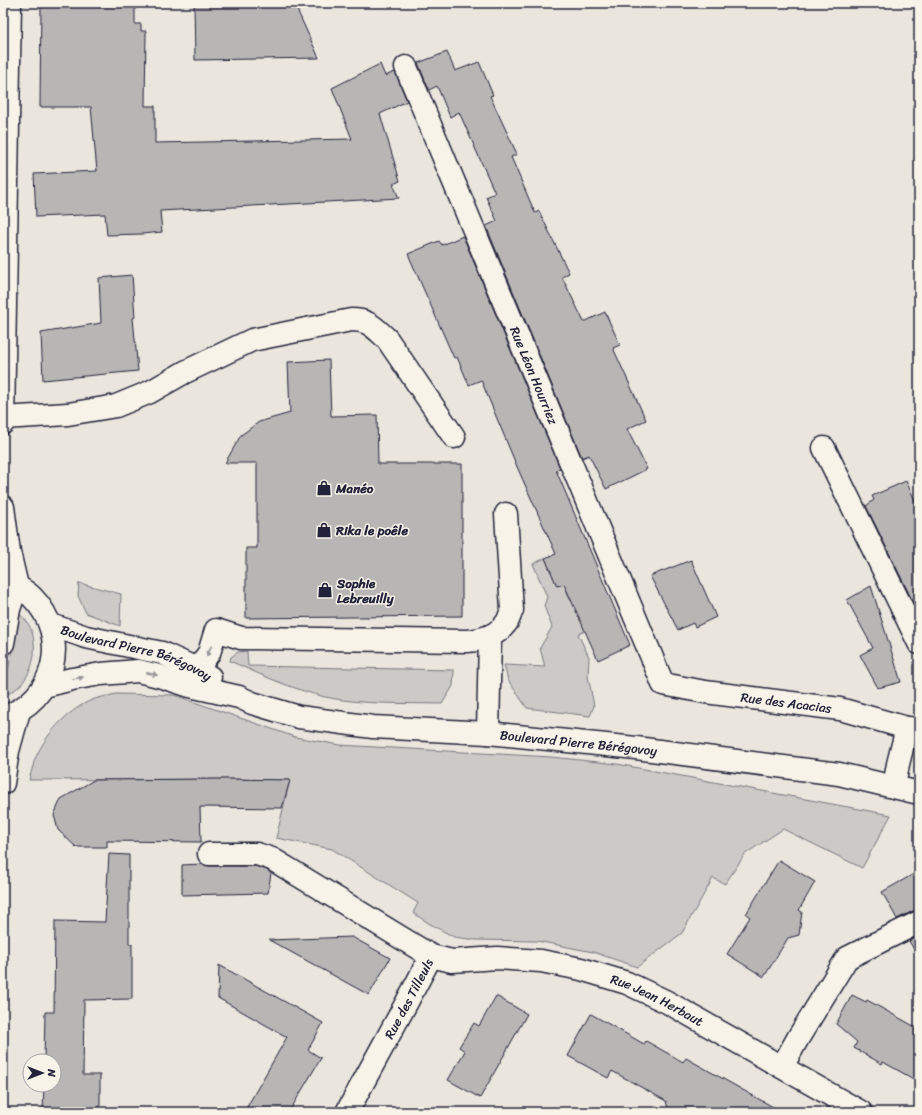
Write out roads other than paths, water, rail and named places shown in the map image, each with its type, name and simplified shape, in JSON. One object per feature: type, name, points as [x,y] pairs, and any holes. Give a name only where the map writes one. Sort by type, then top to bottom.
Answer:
[{"type":"street","points":[[3,423],[10,3]]},
{"type":"street","name":"Rue Léon Hourriez","points":[[406,67],[662,684]]},
{"type":"street","points":[[3,418],[68,414],[116,406],[150,392],[185,372],[252,340],[351,320],[361,320],[373,326],[387,339],[454,437]]},
{"type":"street","points":[[824,448],[919,643]]},
{"type":"street","points":[[3,507],[9,552],[10,584],[9,609],[3,643]]},
{"type":"street","points":[[197,669],[209,653],[216,630],[241,638],[467,641],[479,640],[490,636],[508,622],[512,610],[506,514]]},
{"type":"street","points":[[3,783],[8,751],[11,714],[33,700],[44,686],[51,672],[54,656],[54,640],[51,625],[43,610],[31,596],[10,584]]},
{"type":"street","name":"Boulevard Pierre Bérégovoy","points":[[51,625],[86,637],[162,653],[197,669],[239,698]]},
{"type":"street","points":[[488,733],[490,636]]},
{"type":"street","name":"Boulevard Pierre Bérégovoy","points":[[44,686],[102,674],[138,671],[299,716],[373,727],[488,733],[636,748],[839,774],[919,793]]},
{"type":"street","name":"Rue des Acacias","points":[[662,684],[705,692],[840,709],[913,728],[898,764],[894,787]]},
{"type":"street","name":"Rue des Tilleuls","points":[[209,854],[257,854],[272,859],[431,956],[347,1112]]},
{"type":"street","points":[[782,1067],[847,958],[919,922]]},
{"type":"street","name":"Rue Jean Herbaut","points":[[431,956],[452,961],[497,958],[541,961],[581,969],[621,981],[667,1002],[861,1112]]},
{"type":"place","name":"Manéo","points":[[324,488]]},
{"type":"place","name":"Rika le poêle","points":[[324,530]]},
{"type":"place","name":"Sophie Lebreuilly","points":[[325,590]]}]
